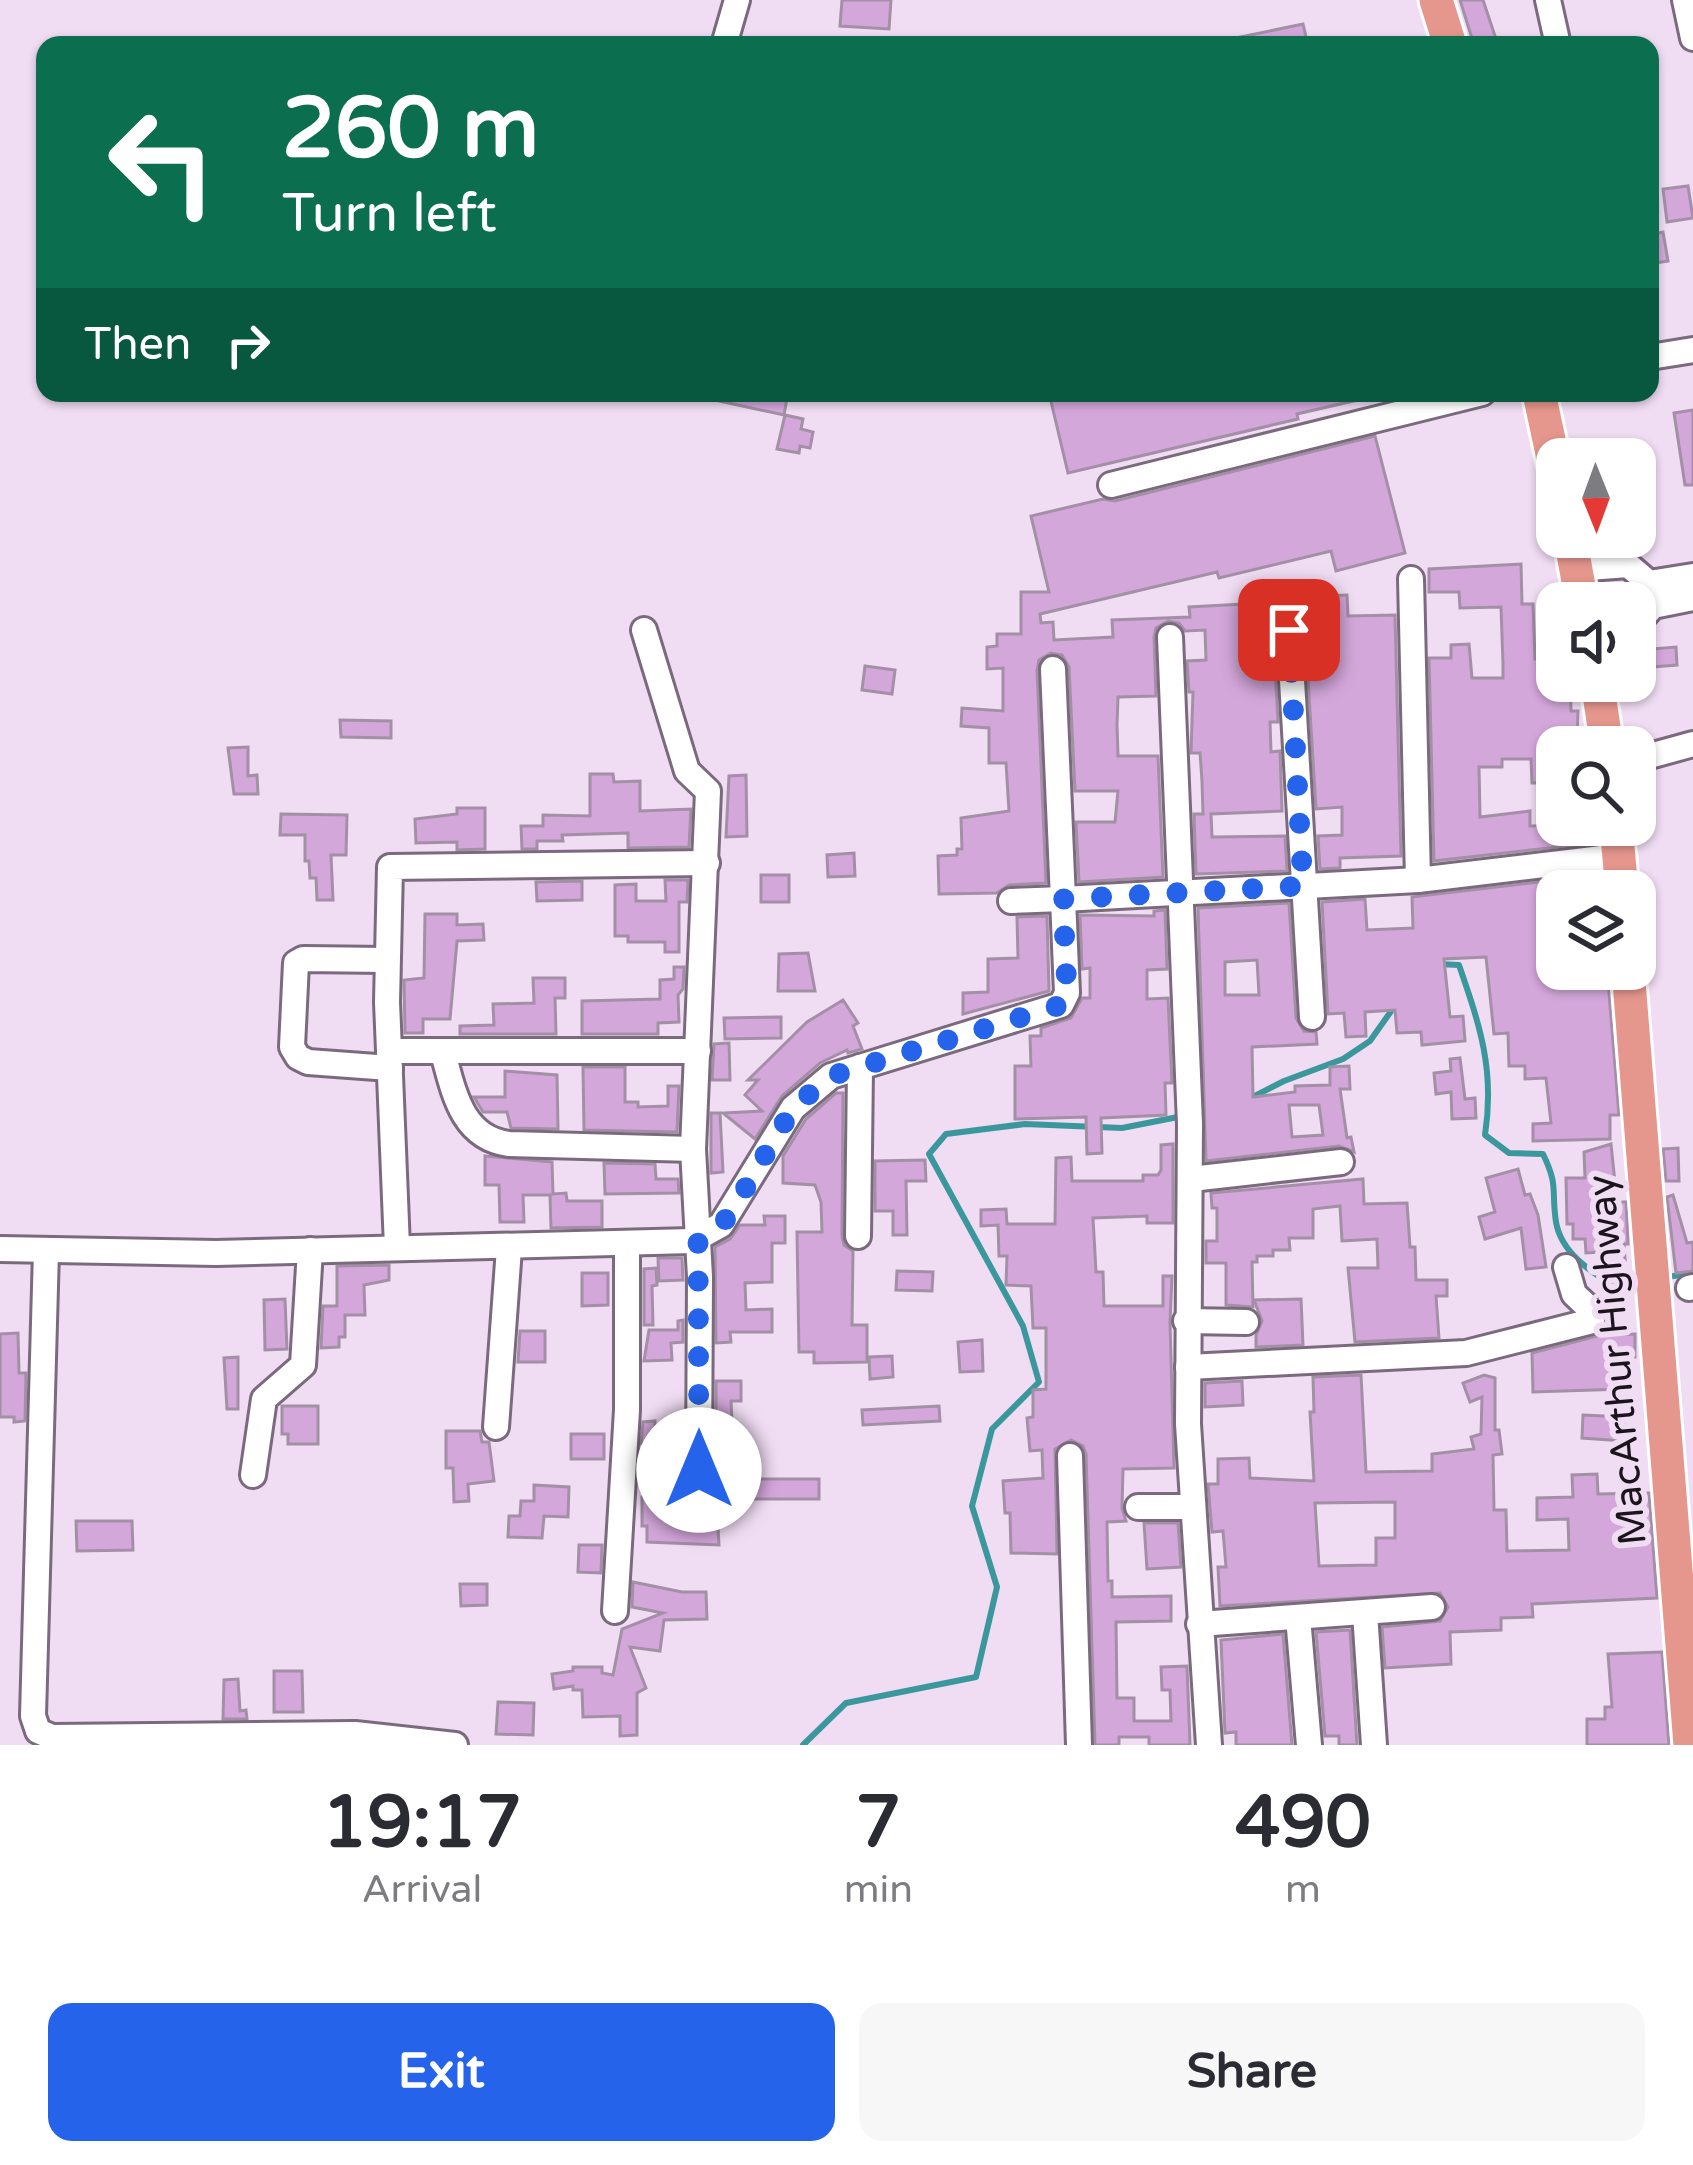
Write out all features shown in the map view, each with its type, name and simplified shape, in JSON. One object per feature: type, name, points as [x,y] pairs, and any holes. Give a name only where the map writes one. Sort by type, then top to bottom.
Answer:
[{"type":"highway","points":[[1436,0],[1447,36]]},
{"type":"highway","points":[[1541,402],[1549,438]]},
{"type":"highway","name":"MacArthur Highway","points":[[1630,990],[1688,1653],[1690,1745]]},
{"type":"street","points":[[727,36],[737,0]]},
{"type":"street","points":[[1548,0],[1556,36]]},
{"type":"street","points":[[1684,0],[1693,38]]},
{"type":"street","points":[[1659,356],[1693,350]]},
{"type":"street","points":[[1111,485],[1447,402]]},
{"type":"street","points":[[1595,558],[1628,565],[1641,582]]},
{"type":"street","points":[[1656,593],[1693,576]]},
{"type":"street","points":[[1411,579],[1418,880]]},
{"type":"street","points":[[1656,595],[1693,598]]},
{"type":"street","points":[[644,630],[687,771],[708,791],[693,1149],[699,1470]]},
{"type":"street","points":[[1289,630],[1312,1017]]},
{"type":"street","points":[[1170,637],[1191,1179],[1186,1321],[1209,1745]]},
{"type":"street","points":[[0,1249],[509,1248],[698,1240],[729,1216],[793,1108],[831,1076],[1037,1023],[1067,998],[1053,669]]},
{"type":"street","points":[[1656,754],[1693,744]]},
{"type":"street","points":[[1011,901],[1418,880],[1588,846]]},
{"type":"street","points":[[397,1247],[386,960],[387,880],[394,864],[707,863]]},
{"type":"street","points":[[386,960],[303,959],[296,963],[292,1047],[298,1058],[308,1062],[443,1053],[698,1051]]},
{"type":"street","points":[[443,1053],[465,1118],[487,1140],[693,1149]]},
{"type":"street","points":[[859,1236],[860,1067]]},
{"type":"street","points":[[1191,1179],[1340,1162]]},
{"type":"street","points":[[615,1611],[627,1410],[627,1245]]},
{"type":"street","points":[[496,1427],[509,1248]]},
{"type":"street","points":[[254,1475],[264,1399],[303,1365],[310,1250]]},
{"type":"street","points":[[46,1251],[34,1724],[43,1735],[262,1740],[394,1736],[455,1745]]},
{"type":"street","points":[[1188,1367],[1466,1353],[1592,1321],[1592,1310],[1574,1294],[1566,1267]]},
{"type":"street","points":[[1186,1321],[1246,1322]]},
{"type":"street","points":[[1070,1456],[1079,1745]]},
{"type":"street","points":[[1138,1507],[1193,1507]]},
{"type":"street","points":[[1199,1624],[1432,1607]]},
{"type":"street","points":[[1364,1612],[1374,1745]]},
{"type":"street","points":[[1298,1617],[1310,1745]]},
{"type":"building","points":[[842,0],[891,0],[889,29],[840,26]]},
{"type":"building","points":[[1460,0],[1483,0],[1495,36],[1471,36]]},
{"type":"building","points":[[1303,24],[1306,36],[1245,36]]},
{"type":"building","points":[[1688,186],[1693,218],[1667,222],[1663,189]]},
{"type":"building","points":[[1663,232],[1668,261],[1659,262],[1659,233]]},
{"type":"building","points":[[724,402],[786,402],[784,415]]},
{"type":"building","points":[[1051,402],[1349,402],[1297,414],[1298,419],[1068,473]]},
{"type":"building","points":[[1693,410],[1693,485],[1685,485],[1674,413]]},
{"type":"building","points":[[785,415],[803,419],[801,429],[813,432],[810,448],[800,446],[799,453],[777,449]]},
{"type":"building","points":[[1375,436],[1405,553],[1336,571],[1331,551],[1040,614],[1041,623],[1053,622],[1054,640],[1113,637],[1112,620],[1190,617],[1189,607],[1300,601],[1300,597],[1347,595],[1348,616],[1395,615],[1401,856],[1340,858],[1340,868],[1320,869],[1318,836],[1342,835],[1342,807],[1316,809],[1305,629],[1297,616],[1287,614],[1279,617],[1273,630],[1278,722],[1270,722],[1271,752],[1280,751],[1282,811],[1211,814],[1212,837],[1285,836],[1287,871],[1196,874],[1194,814],[1203,814],[1202,781],[1200,753],[1191,753],[1193,692],[1189,692],[1187,661],[1206,660],[1205,630],[1185,631],[1179,623],[1168,621],[1156,628],[1154,637],[1156,696],[1118,697],[1117,725],[1118,756],[1158,756],[1163,877],[1079,882],[1076,822],[1115,822],[1118,791],[1075,791],[1069,667],[1062,655],[1051,653],[1039,660],[1037,670],[1046,883],[1009,885],[997,893],[939,894],[938,856],[957,855],[957,849],[962,849],[961,818],[1009,811],[1006,763],[989,763],[989,728],[961,726],[962,708],[1003,711],[1003,668],[987,669],[987,647],[997,646],[997,634],[1021,634],[1021,592],[1049,592],[1031,516],[1103,499],[1115,501]]},
{"type":"building","points":[[1521,564],[1522,604],[1533,604],[1536,702],[1571,702],[1571,711],[1578,711],[1577,726],[1536,726],[1536,783],[1532,783],[1531,759],[1502,759],[1502,767],[1479,767],[1480,817],[1530,811],[1536,846],[1566,846],[1434,861],[1429,658],[1451,658],[1451,645],[1469,644],[1472,678],[1503,678],[1503,664],[1501,607],[1460,608],[1459,592],[1429,592],[1429,569]]},
{"type":"building","points":[[1676,647],[1677,665],[1656,667],[1656,649]]},
{"type":"building","points":[[865,666],[895,670],[892,694],[862,690]]},
{"type":"building","points":[[340,720],[391,721],[391,738],[341,737]]},
{"type":"building","points":[[248,747],[248,776],[257,775],[258,794],[234,794],[228,748]]},
{"type":"building","points":[[590,774],[613,774],[614,782],[640,781],[640,811],[691,809],[689,847],[628,848],[628,833],[562,835],[563,841],[537,841],[537,849],[522,849],[521,826],[543,826],[543,815],[590,816]]},
{"type":"building","points":[[746,775],[747,836],[726,837],[729,776]]},
{"type":"building","points":[[457,808],[485,808],[485,849],[457,850],[457,842],[416,843],[415,819],[457,814]]},
{"type":"building","points":[[281,814],[347,815],[346,855],[331,855],[333,900],[317,900],[316,878],[310,878],[309,861],[305,861],[305,835],[280,835]]},
{"type":"building","points":[[854,853],[855,876],[828,877],[827,855]]},
{"type":"building","points":[[761,875],[789,875],[789,902],[761,902]]},
{"type":"building","points":[[665,880],[688,880],[687,902],[679,902],[679,952],[665,952],[665,942],[628,942],[628,936],[615,936],[615,885],[636,884],[636,901],[666,901]]},
{"type":"building","points":[[582,881],[582,900],[537,901],[536,882]]},
{"type":"building","points":[[1536,882],[1536,990],[1609,990],[1619,1115],[1610,1115],[1610,1139],[1533,1141],[1533,1124],[1551,1123],[1546,1078],[1525,1079],[1525,1066],[1509,1066],[1508,1033],[1494,1034],[1486,957],[1444,959],[1450,1017],[1463,1016],[1465,1041],[1422,1045],[1421,1032],[1397,1033],[1395,1010],[1365,1012],[1366,1036],[1346,1037],[1344,1013],[1328,1014],[1322,902],[1365,899],[1367,930],[1413,928],[1412,897]]},
{"type":"building","points":[[1289,903],[1296,1018],[1304,1031],[1316,1032],[1317,1044],[1252,1047],[1253,1097],[1295,1092],[1295,1086],[1330,1085],[1330,1067],[1349,1066],[1350,1089],[1340,1089],[1347,1138],[1351,1137],[1354,1152],[1339,1146],[1206,1161],[1198,908]],"holes":[[[1257,960],[1259,995],[1225,995],[1225,962]],[[1289,1105],[1319,1105],[1323,1135],[1292,1137]]]},
{"type":"building","points":[[1165,910],[1167,969],[1147,970],[1147,999],[1168,998],[1172,1083],[1165,1083],[1166,1115],[1101,1118],[1102,1153],[1087,1154],[1086,1117],[1015,1119],[1015,1066],[1031,1066],[1030,1036],[1041,1036],[1041,1028],[1071,1018],[1082,998],[1090,998],[1090,968],[1082,969],[1080,915],[1154,916],[1154,911]]},
{"type":"building","points":[[425,914],[457,914],[457,925],[483,924],[484,940],[457,941],[450,1019],[423,1019],[423,1033],[405,1033],[404,980],[424,978]]},
{"type":"building","points":[[1047,916],[1049,991],[963,1014],[963,993],[988,992],[988,959],[1018,958],[1017,917]]},
{"type":"building","points":[[808,953],[815,991],[778,991],[779,954]]},
{"type":"building","points":[[674,967],[684,967],[679,1022],[658,1023],[658,1034],[582,1034],[582,1001],[660,999],[660,980],[674,979]]},
{"type":"building","points":[[533,978],[565,978],[565,998],[555,998],[556,1034],[460,1034],[460,1026],[494,1025],[493,1004],[534,1003]]},
{"type":"building","points":[[843,1000],[858,1023],[853,1026],[862,1049],[847,1050],[820,1063],[782,1096],[755,1139],[723,1113],[762,1111],[745,1095],[758,1080],[748,1080],[807,1022]]},
{"type":"building","points":[[781,1017],[781,1038],[725,1039],[724,1018]]},
{"type":"building","points":[[729,1043],[730,1080],[712,1080],[714,1044]]},
{"type":"building","points":[[1460,1058],[1465,1099],[1475,1098],[1476,1118],[1452,1119],[1451,1092],[1436,1094],[1434,1073],[1451,1071],[1450,1059]]},
{"type":"building","points":[[583,1067],[625,1067],[625,1102],[638,1102],[638,1107],[668,1106],[668,1086],[679,1086],[677,1132],[584,1130]]},
{"type":"building","points":[[505,1071],[557,1075],[558,1129],[511,1128],[507,1112],[483,1112],[474,1097],[505,1097]]},
{"type":"building","points":[[836,1093],[843,1093],[842,1236],[844,1245],[853,1251],[852,1325],[867,1325],[867,1362],[814,1363],[814,1352],[799,1352],[797,1232],[822,1232],[821,1202],[815,1185],[783,1183],[783,1156],[806,1119]]},
{"type":"building","points":[[711,1113],[720,1113],[723,1172],[711,1173]]},
{"type":"building","points":[[1173,1144],[1173,1223],[1147,1223],[1147,1216],[1093,1218],[1096,1272],[1103,1272],[1104,1306],[1163,1306],[1163,1276],[1172,1276],[1174,1468],[1123,1469],[1126,1521],[1107,1522],[1108,1581],[1112,1581],[1112,1597],[1171,1596],[1171,1621],[1116,1622],[1117,1698],[1134,1698],[1134,1721],[1171,1721],[1170,1690],[1162,1690],[1161,1667],[1187,1666],[1190,1745],[1149,1745],[1149,1737],[1119,1737],[1119,1745],[1095,1745],[1086,1454],[1083,1446],[1071,1440],[1055,1449],[1057,1554],[1011,1553],[1003,1481],[1043,1478],[1042,1450],[1030,1451],[1027,1418],[1033,1417],[1033,1390],[1046,1389],[1046,1328],[1033,1328],[1031,1286],[1006,1285],[1007,1256],[999,1256],[998,1225],[981,1226],[981,1210],[1006,1209],[1007,1224],[1055,1224],[1056,1158],[1071,1157],[1072,1181],[1143,1181],[1143,1175],[1158,1175],[1161,1170],[1161,1145]]},
{"type":"building","points":[[1611,1144],[1617,1202],[1626,1202],[1628,1244],[1624,1244],[1626,1272],[1604,1273],[1602,1252],[1586,1253],[1585,1239],[1573,1239],[1573,1224],[1567,1224],[1566,1178],[1585,1178],[1584,1152]]},
{"type":"building","points":[[1678,1148],[1679,1181],[1666,1181],[1663,1149]]},
{"type":"building","points":[[485,1156],[552,1162],[553,1194],[566,1193],[567,1201],[602,1201],[602,1227],[551,1228],[550,1195],[523,1195],[524,1222],[500,1222],[499,1185],[485,1185]]},
{"type":"building","points":[[925,1160],[926,1181],[906,1181],[907,1235],[893,1235],[893,1211],[875,1211],[875,1161]]},
{"type":"building","points":[[604,1163],[655,1164],[656,1179],[678,1179],[679,1193],[605,1194]]},
{"type":"building","points":[[1518,1169],[1525,1195],[1530,1194],[1538,1215],[1546,1267],[1526,1269],[1521,1228],[1485,1239],[1479,1217],[1495,1212],[1486,1178]]},
{"type":"building","points":[[1363,1179],[1364,1204],[1407,1203],[1416,1280],[1447,1280],[1447,1296],[1436,1296],[1439,1338],[1355,1342],[1348,1268],[1378,1268],[1377,1239],[1342,1241],[1340,1206],[1313,1209],[1313,1238],[1289,1238],[1290,1250],[1257,1256],[1257,1262],[1252,1262],[1253,1307],[1226,1305],[1226,1263],[1206,1263],[1206,1241],[1217,1241],[1217,1208],[1212,1208],[1211,1193]]},
{"type":"building","points":[[1673,1195],[1687,1243],[1693,1242],[1693,1271],[1676,1273],[1667,1197]]},
{"type":"building","points":[[764,1216],[785,1216],[785,1243],[772,1243],[772,1282],[745,1283],[746,1310],[772,1309],[772,1332],[730,1332],[731,1342],[716,1343],[715,1247],[730,1239],[740,1225],[765,1225]]},
{"type":"building","points":[[658,1258],[682,1258],[683,1280],[659,1281]]},
{"type":"building","points":[[389,1265],[389,1280],[364,1285],[365,1315],[345,1315],[345,1337],[339,1337],[339,1347],[321,1348],[323,1306],[337,1306],[337,1266]]},
{"type":"building","points":[[656,1268],[653,1325],[644,1325],[644,1269]]},
{"type":"building","points":[[897,1271],[933,1272],[932,1291],[896,1290]]},
{"type":"building","points":[[582,1273],[608,1273],[608,1305],[582,1306]]},
{"type":"building","points":[[285,1299],[287,1349],[265,1350],[264,1300]]},
{"type":"building","points":[[1301,1299],[1303,1345],[1256,1347],[1262,1321],[1254,1300]]},
{"type":"building","points":[[683,1320],[683,1342],[671,1343],[672,1360],[644,1361],[649,1330],[678,1330],[678,1321]]},
{"type":"building","points":[[520,1331],[545,1331],[545,1362],[518,1362]]},
{"type":"building","points":[[18,1333],[19,1373],[26,1373],[25,1421],[14,1422],[14,1417],[0,1417],[0,1334]]},
{"type":"building","points":[[1635,1334],[1635,1357],[1623,1357],[1624,1389],[1533,1392],[1532,1353],[1601,1335]]},
{"type":"building","points":[[982,1340],[983,1371],[960,1372],[958,1342]]},
{"type":"building","points":[[892,1356],[893,1377],[870,1379],[869,1357]]},
{"type":"building","points":[[238,1357],[238,1409],[227,1409],[224,1358]]},
{"type":"building","points":[[1361,1375],[1366,1472],[1432,1471],[1432,1454],[1474,1449],[1471,1437],[1481,1434],[1482,1397],[1470,1402],[1463,1383],[1484,1375],[1495,1378],[1495,1430],[1499,1430],[1502,1454],[1493,1455],[1494,1510],[1506,1510],[1507,1551],[1569,1550],[1568,1519],[1537,1520],[1537,1498],[1573,1497],[1572,1475],[1597,1474],[1598,1494],[1649,1493],[1657,1598],[1532,1604],[1533,1617],[1501,1618],[1501,1630],[1450,1632],[1451,1664],[1385,1668],[1382,1627],[1440,1621],[1448,1607],[1440,1593],[1220,1606],[1218,1567],[1226,1567],[1223,1531],[1212,1532],[1208,1484],[1218,1484],[1218,1459],[1249,1458],[1250,1478],[1314,1481],[1313,1377]],"holes":[[[1395,1502],[1395,1538],[1376,1538],[1376,1565],[1319,1566],[1315,1503]]]},
{"type":"building","points":[[716,1381],[741,1381],[741,1401],[731,1401],[732,1422],[716,1422]]},
{"type":"building","points":[[1242,1381],[1243,1405],[1205,1407],[1205,1383]]},
{"type":"building","points":[[282,1406],[318,1406],[318,1444],[288,1444],[288,1434],[282,1434]]},
{"type":"building","points":[[939,1406],[940,1421],[863,1425],[862,1410]]},
{"type":"building","points":[[1583,1415],[1625,1417],[1623,1441],[1582,1438]]},
{"type":"building","points":[[655,1421],[655,1426],[667,1426],[667,1441],[641,1444],[643,1422]]},
{"type":"building","points":[[446,1431],[480,1431],[482,1442],[489,1442],[494,1481],[468,1484],[469,1501],[454,1502],[453,1468],[446,1468]]},
{"type":"building","points":[[571,1434],[604,1434],[604,1459],[571,1459]]},
{"type":"building","points":[[735,1475],[735,1479],[819,1479],[819,1499],[708,1496],[714,1476]]},
{"type":"building","points":[[534,1485],[569,1487],[568,1517],[544,1516],[542,1538],[508,1537],[509,1516],[520,1516],[521,1501],[534,1501]]},
{"type":"building","points":[[642,1497],[685,1498],[685,1529],[718,1528],[719,1545],[647,1542]]},
{"type":"building","points":[[76,1521],[132,1521],[133,1550],[77,1551]]},
{"type":"building","points":[[1144,1523],[1178,1523],[1181,1567],[1147,1569]]},
{"type":"building","points":[[579,1545],[602,1545],[601,1573],[578,1572]]},
{"type":"building","points":[[633,1582],[706,1592],[707,1619],[664,1620],[660,1651],[630,1647],[646,1688],[637,1693],[637,1735],[620,1736],[620,1716],[583,1717],[582,1690],[573,1690],[573,1686],[554,1689],[552,1674],[573,1671],[573,1667],[602,1667],[602,1673],[613,1675],[622,1629],[663,1613],[632,1607]]},
{"type":"building","points":[[460,1584],[487,1584],[487,1605],[461,1606]]},
{"type":"building","points":[[1350,1630],[1357,1745],[1339,1745],[1339,1736],[1325,1736],[1316,1632]]},
{"type":"building","points":[[1283,1634],[1292,1745],[1236,1745],[1236,1732],[1225,1733],[1221,1640]]},
{"type":"building","points":[[1662,1652],[1669,1745],[1587,1745],[1587,1719],[1605,1719],[1605,1707],[1612,1707],[1608,1654]]},
{"type":"building","points":[[274,1671],[302,1671],[303,1712],[274,1712]]},
{"type":"building","points":[[238,1679],[240,1711],[246,1710],[247,1719],[223,1719],[224,1680]]},
{"type":"building","points":[[498,1702],[534,1703],[533,1735],[496,1734]]},
{"type":"waterway","points":[[1438,964],[1459,965],[1479,1028],[1487,1069],[1485,1135],[1509,1153],[1543,1154],[1553,1182],[1559,1233],[1578,1260],[1615,1286],[1642,1282]]},
{"type":"waterway","points":[[1247,1100],[1343,1059],[1370,1041],[1394,1007]]},
{"type":"waterway","points":[[803,1745],[846,1703],[976,1677],[997,1587],[972,1506],[992,1429],[1039,1382],[1023,1326],[929,1154],[946,1134],[1025,1124],[1122,1128],[1183,1116]]},
{"type":"waterway","points":[[1661,1278],[1693,1273]]},
{"type":"route","points":[[699,1470],[698,1240],[729,1216],[784,1120],[810,1091],[831,1076],[1061,1005],[1067,998],[1063,899],[1303,886],[1289,630]]}]
